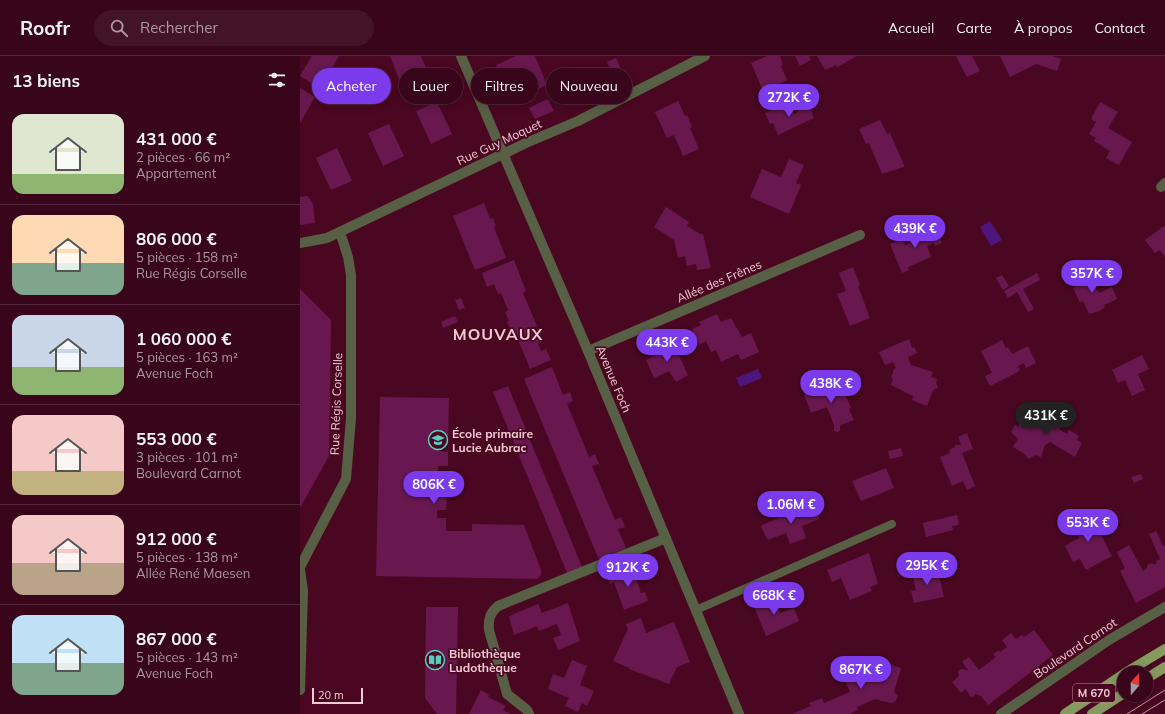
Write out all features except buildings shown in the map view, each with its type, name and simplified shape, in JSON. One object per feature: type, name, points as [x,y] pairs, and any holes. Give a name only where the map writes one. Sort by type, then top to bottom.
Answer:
[{"type":"main road","name":"M 670","points":[[1135,666],[1165,648]]},
{"type":"main road","points":[[1153,675],[1165,667]]},
{"type":"main road","name":"M 670","points":[[1065,714],[1117,678]]},
{"type":"main road","name":"M 670","points":[[1092,714],[1117,698]]},
{"type":"street","name":"Avenue Foch","points":[[461,56],[588,351],[739,714]]},
{"type":"street","name":"Rue Guy Moquet","points":[[300,243],[316,241],[340,232],[503,154],[578,121],[705,56]]},
{"type":"street","name":"Rue Régis Corselle","points":[[300,568],[346,479],[350,418],[351,275],[348,257],[340,232]]},
{"type":"street","name":"Allée des Frênes","points":[[588,351],[860,235]]},
{"type":"street","points":[[528,714],[528,710],[507,694],[489,630],[488,623],[493,611],[498,606],[666,538]]},
{"type":"street","points":[[300,568],[303,591],[300,690]]},
{"type":"street","name":"Boulevard Carnot","points":[[1001,714],[1109,640],[1165,607]]},
{"type":"lane","points":[[696,610],[892,524]]},
{"type":"shaded area","points":[[990,221],[1002,240],[991,246],[980,227]]},
{"type":"shaded area","points":[[758,369],[762,378],[740,387],[736,378]]},
{"type":"tram line","points":[[1127,714],[1165,690]]},
{"type":"tram line","points":[[1142,714],[1165,700]]},
{"type":"place","name":"École primaire Lucie Aubrac","points":[[438,440]]},
{"type":"place","name":"Bibliothèque Ludothèque","points":[[435,660]]},
{"type":"district","name":"MOUVAUX","points":[[498,334]]}]
